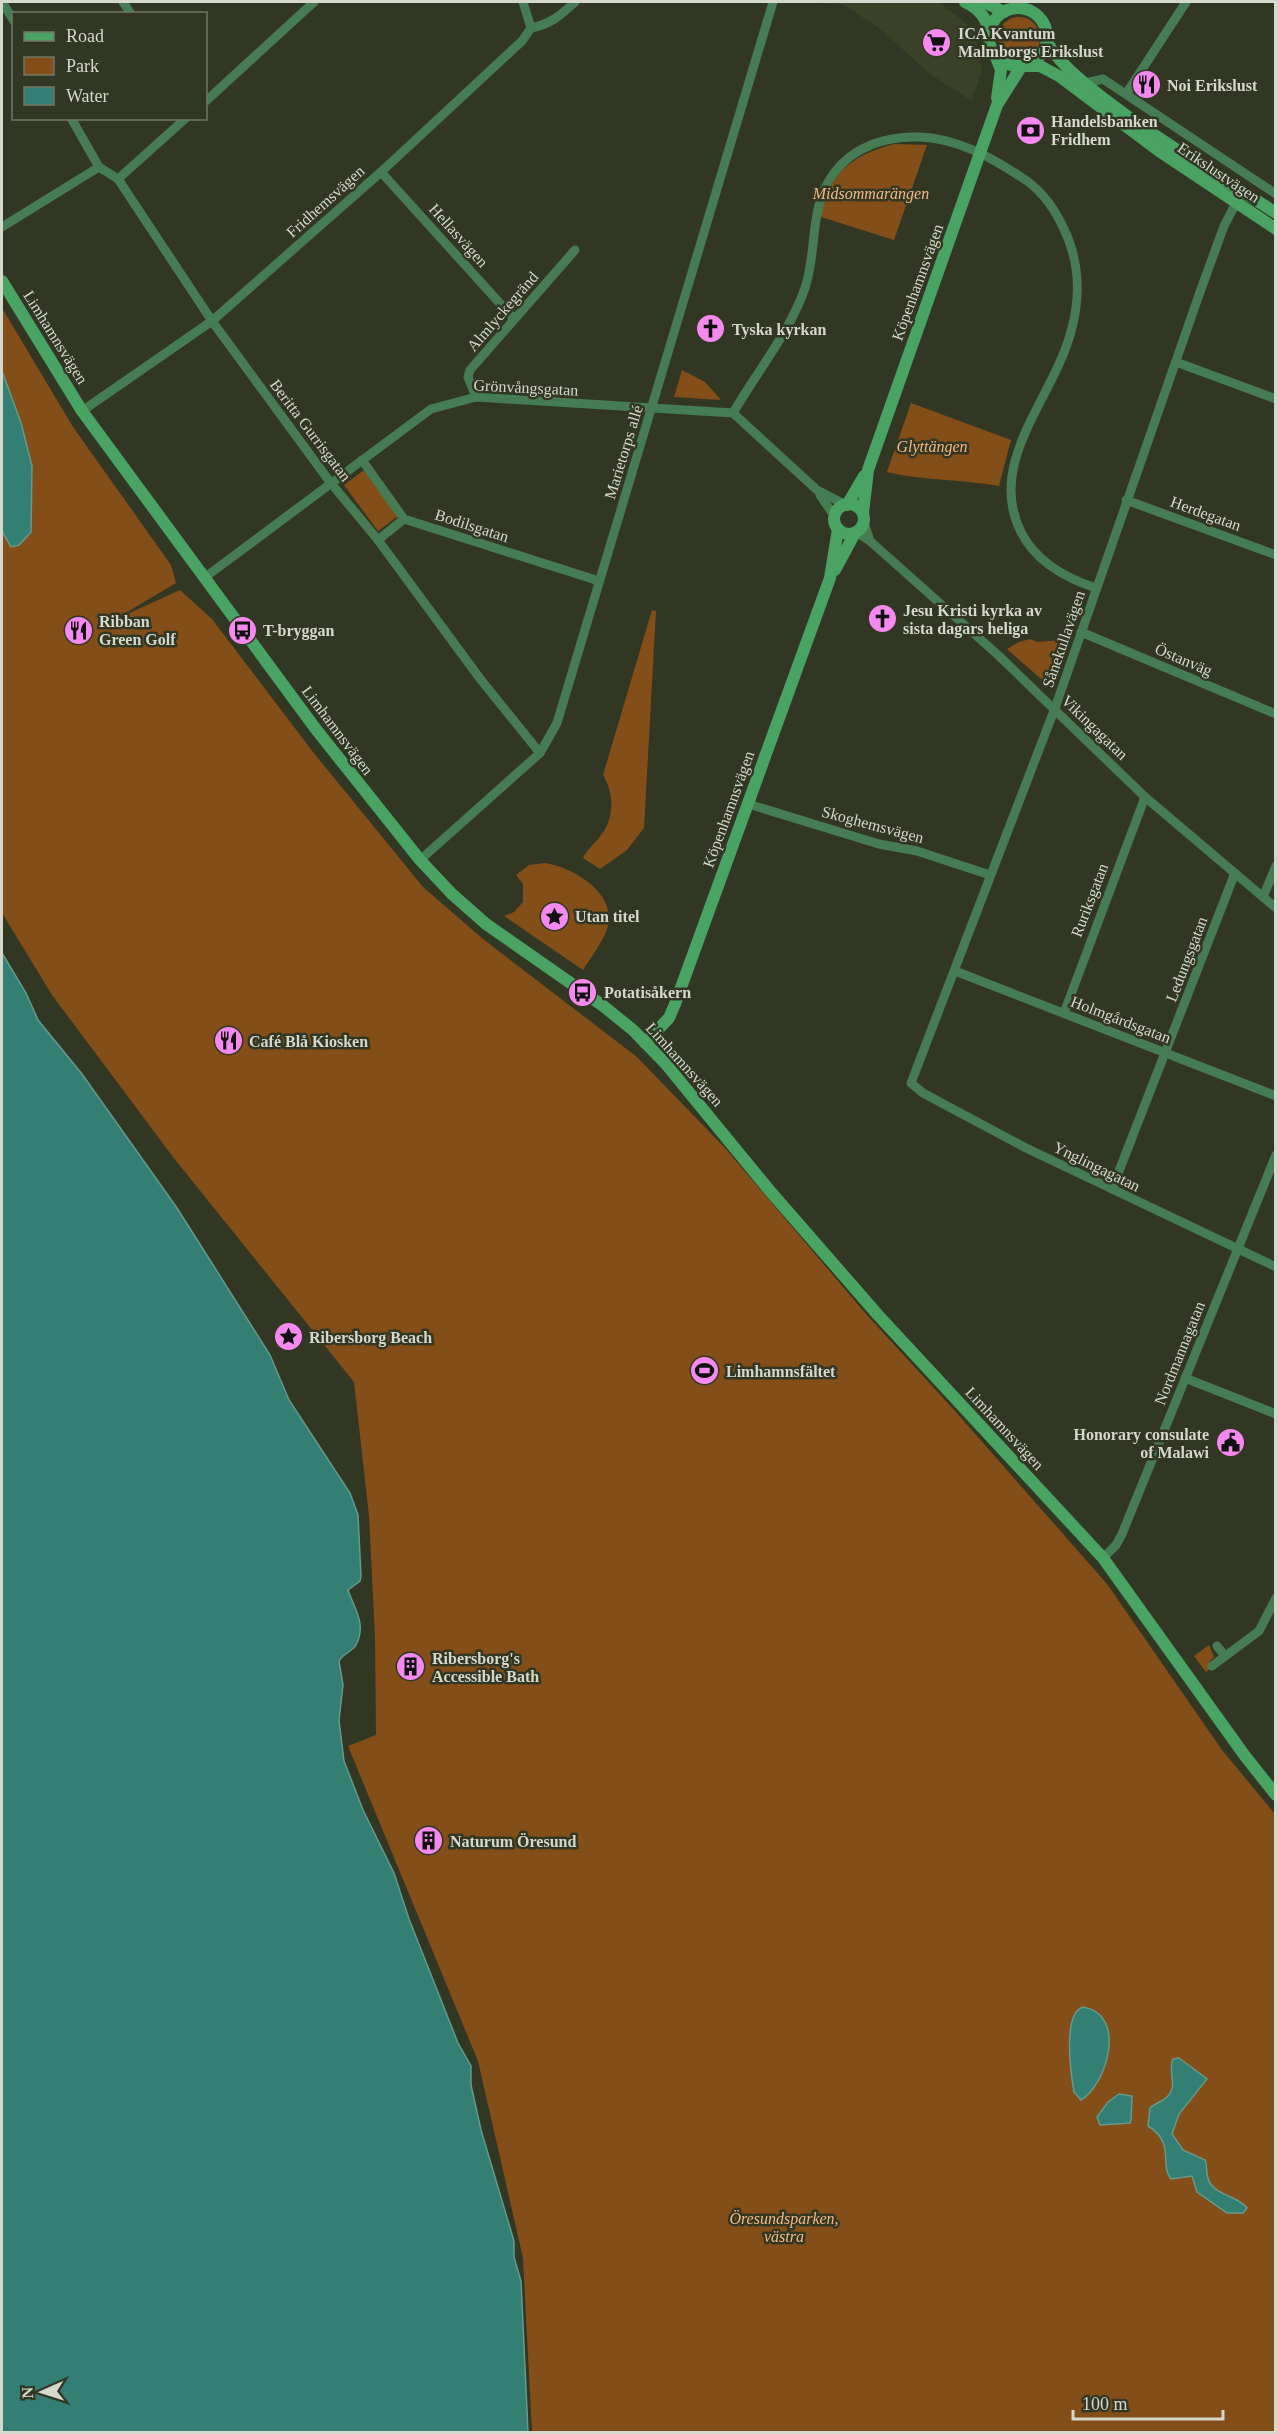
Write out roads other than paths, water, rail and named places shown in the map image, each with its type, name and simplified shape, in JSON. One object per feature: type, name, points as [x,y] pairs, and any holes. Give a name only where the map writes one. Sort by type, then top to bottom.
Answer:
[{"type":"street","points":[[2,2],[12,18]]},
{"type":"street","points":[[207,100],[314,2]]},
{"type":"street","points":[[524,2],[531,28]]},
{"type":"street","name":"Fridhemsvägen","points":[[82,411],[212,321],[381,172],[522,41],[531,28],[557,19],[575,2]]},
{"type":"street","name":"Marietorps allé","points":[[420,860],[540,753],[557,723],[652,409],[682,298],[773,2]]},
{"type":"street","points":[[965,2],[977,8],[987,22],[989,33]]},
{"type":"street","points":[[984,2],[1023,8],[1040,18]]},
{"type":"street","points":[[1037,2],[1040,18],[1047,31],[1047,41]]},
{"type":"street","points":[[1126,94],[1186,2]]},
{"type":"street","points":[[989,33],[992,25],[1010,7]]},
{"type":"street","name":"Köpenhamnsvägen","points":[[645,1043],[669,1018],[675,1004],[830,578],[852,543],[859,525],[868,470],[997,105],[1001,70],[990,46],[989,33]]},
{"type":"street","name":"Köpenhamnsvägen","points":[[997,105],[1023,66],[1041,56],[1047,41]]},
{"type":"street","name":"Erikslustvägen","points":[[1047,41],[1056,58],[1132,118],[1275,213]]},
{"type":"street","points":[[996,57],[1012,66],[1023,66]]},
{"type":"street","name":"Erikslustvägen","points":[[1023,66],[1040,66],[1059,75],[1110,117],[1275,229]]},
{"type":"street","name":"Erikslustvägen","points":[[1086,83],[1103,79],[1275,194]]},
{"type":"street","name":"Beritta Gurrisgatan","points":[[72,120],[99,167],[118,179],[212,321],[330,482],[378,540],[481,680],[540,753]]},
{"type":"street","points":[[118,179],[184,120]]},
{"type":"street","points":[[733,413],[788,326],[805,288],[813,222],[832,175],[867,145],[894,138],[938,140],[981,153],[1034,185],[1052,206],[1073,251],[1077,290],[1070,338],[1023,439],[1013,470],[1010,501],[1016,522],[1035,554],[1055,570],[1096,588]]},
{"type":"street","points":[[2,227],[99,167]]},
{"type":"street","name":"Hellasvägen","points":[[381,172],[514,319]]},
{"type":"street","name":"Sånekullavägen","points":[[911,1083],[1054,708],[1224,226],[1236,203]]},
{"type":"street","name":"Almlyckegränd","points":[[476,397],[468,377],[470,370],[575,250]]},
{"type":"street","name":"Limhamnsvägen","points":[[2,281],[82,411],[342,763],[420,860],[452,894],[486,924],[602,1005],[665,1063],[770,1191],[878,1315],[1103,1558],[1271,1780],[1275,1795]]},
{"type":"street","points":[[1176,362],[1275,399]]},
{"type":"street","name":"Grönvångsgatan","points":[[204,578],[431,409],[476,397],[652,409]]},
{"type":"street","points":[[652,409],[733,413],[817,490],[846,505],[856,506],[859,525],[846,533],[836,523],[817,490]]},
{"type":"street","points":[[362,460],[404,519],[378,540]]},
{"type":"street","name":"Köpenhamnsvägen","points":[[846,505],[868,470]]},
{"type":"street","name":"Herdegatan","points":[[1126,500],[1275,555]]},
{"type":"street","points":[[836,523],[838,509],[846,505]]},
{"type":"street","name":"Bodilsgatan","points":[[404,519],[600,581]]},
{"type":"street","name":"Köpenhamnsvägen","points":[[830,578],[836,523]]},
{"type":"street","name":"Vikingagatan","points":[[859,525],[870,541],[1054,708],[1144,797],[1275,908]]},
{"type":"street","name":"Östanväg","points":[[1081,632],[1275,714]]},
{"type":"street","name":"Ruriksgatan","points":[[1064,1013],[1144,797]]},
{"type":"street","name":"Skoghemsvägen","points":[[748,804],[879,844],[917,851],[990,875]]},
{"type":"street","points":[[1263,897],[1275,866]]},
{"type":"street","name":"Ledungsgatan","points":[[1112,1189],[1167,1053],[1234,873]]},
{"type":"street","name":"Holmgårdsgatan","points":[[955,971],[1275,1096]]},
{"type":"street","name":"Ynglingagatan","points":[[911,1083],[923,1093],[1026,1148],[1275,1267]]},
{"type":"street","name":"Nordmannagatan","points":[[1103,1558],[1119,1539],[1275,1155]]},
{"type":"street","points":[[1185,1378],[1275,1414]]},
{"type":"street","points":[[1212,1666],[1259,1631],[1275,1598]]},
{"type":"street","points":[[1217,1646],[1225,1656]]},
{"type":"water","points":[[2,371],[21,423],[32,466],[31,532],[19,545],[11,547],[2,531]]},
{"type":"water","points":[[2,953],[26,993],[38,1020],[82,1074],[177,1208],[270,1355],[289,1400],[350,1493],[358,1515],[361,1576],[360,1581],[348,1590],[358,1616],[360,1630],[356,1645],[339,1661],[343,1685],[339,1720],[344,1761],[363,1810],[394,1873],[409,1919],[458,2043],[471,2066],[471,2085],[481,2130],[514,2241],[514,2257],[521,2281],[528,2432],[2,2432]]},
{"type":"water","points":[[1083,2007],[1097,2012],[1105,2022],[1109,2035],[1109,2050],[1099,2079],[1081,2100],[1074,2092],[1070,2032],[1076,2012]]},
{"type":"water","points":[[1179,2058],[1207,2079],[1179,2114],[1172,2134],[1183,2150],[1205,2160],[1210,2183],[1218,2191],[1243,2204],[1247,2208],[1243,2213],[1227,2213],[1197,2192],[1192,2176],[1171,2179],[1166,2167],[1162,2139],[1148,2126],[1150,2108],[1165,2099],[1172,2088],[1173,2059]]},
{"type":"water","points":[[1119,2094],[1132,2096],[1130,2123],[1100,2125],[1097,2117],[1108,2102]]},
{"type":"place","name":"ICA Kvantum Malmborgs Erikslust","points":[[937,42]]},
{"type":"place","name":"Noi Erikslust","points":[[1146,85]]},
{"type":"place","name":"Handelsbanken Fridhem","points":[[1030,130]]},
{"type":"place","name":"Tyska kyrkan","points":[[711,329]]},
{"type":"place","name":"Jesu Kristi kyrka av sista dagars heliga","points":[[882,619]]},
{"type":"place","name":"Ribban Green Golf","points":[[78,630]]},
{"type":"place","name":"T-bryggan","points":[[242,630]]},
{"type":"place","name":"Utan titel","points":[[554,916]]},
{"type":"place","name":"Potatisåkern","points":[[583,992]]},
{"type":"place","name":"Café Blå Kiosken","points":[[228,1041]]},
{"type":"place","name":"Ribersborg Beach","points":[[288,1337]]},
{"type":"place","name":"Limhamnsfältet","points":[[705,1371]]},
{"type":"place","name":"Honorary consulate of Malawi","points":[[1230,1443]]},
{"type":"place","name":"Ribersborg's Accessible Bath","points":[[411,1667]]},
{"type":"place","name":"Naturum Öresund","points":[[429,1841]]},
{"type":"park label","name":"Midsommarängen","points":[[871,193]]},
{"type":"park label","name":"Glyttängen","points":[[932,446]]},
{"type":"park label","name":"Öresundsparken, västra","points":[[784,2227]]}]
